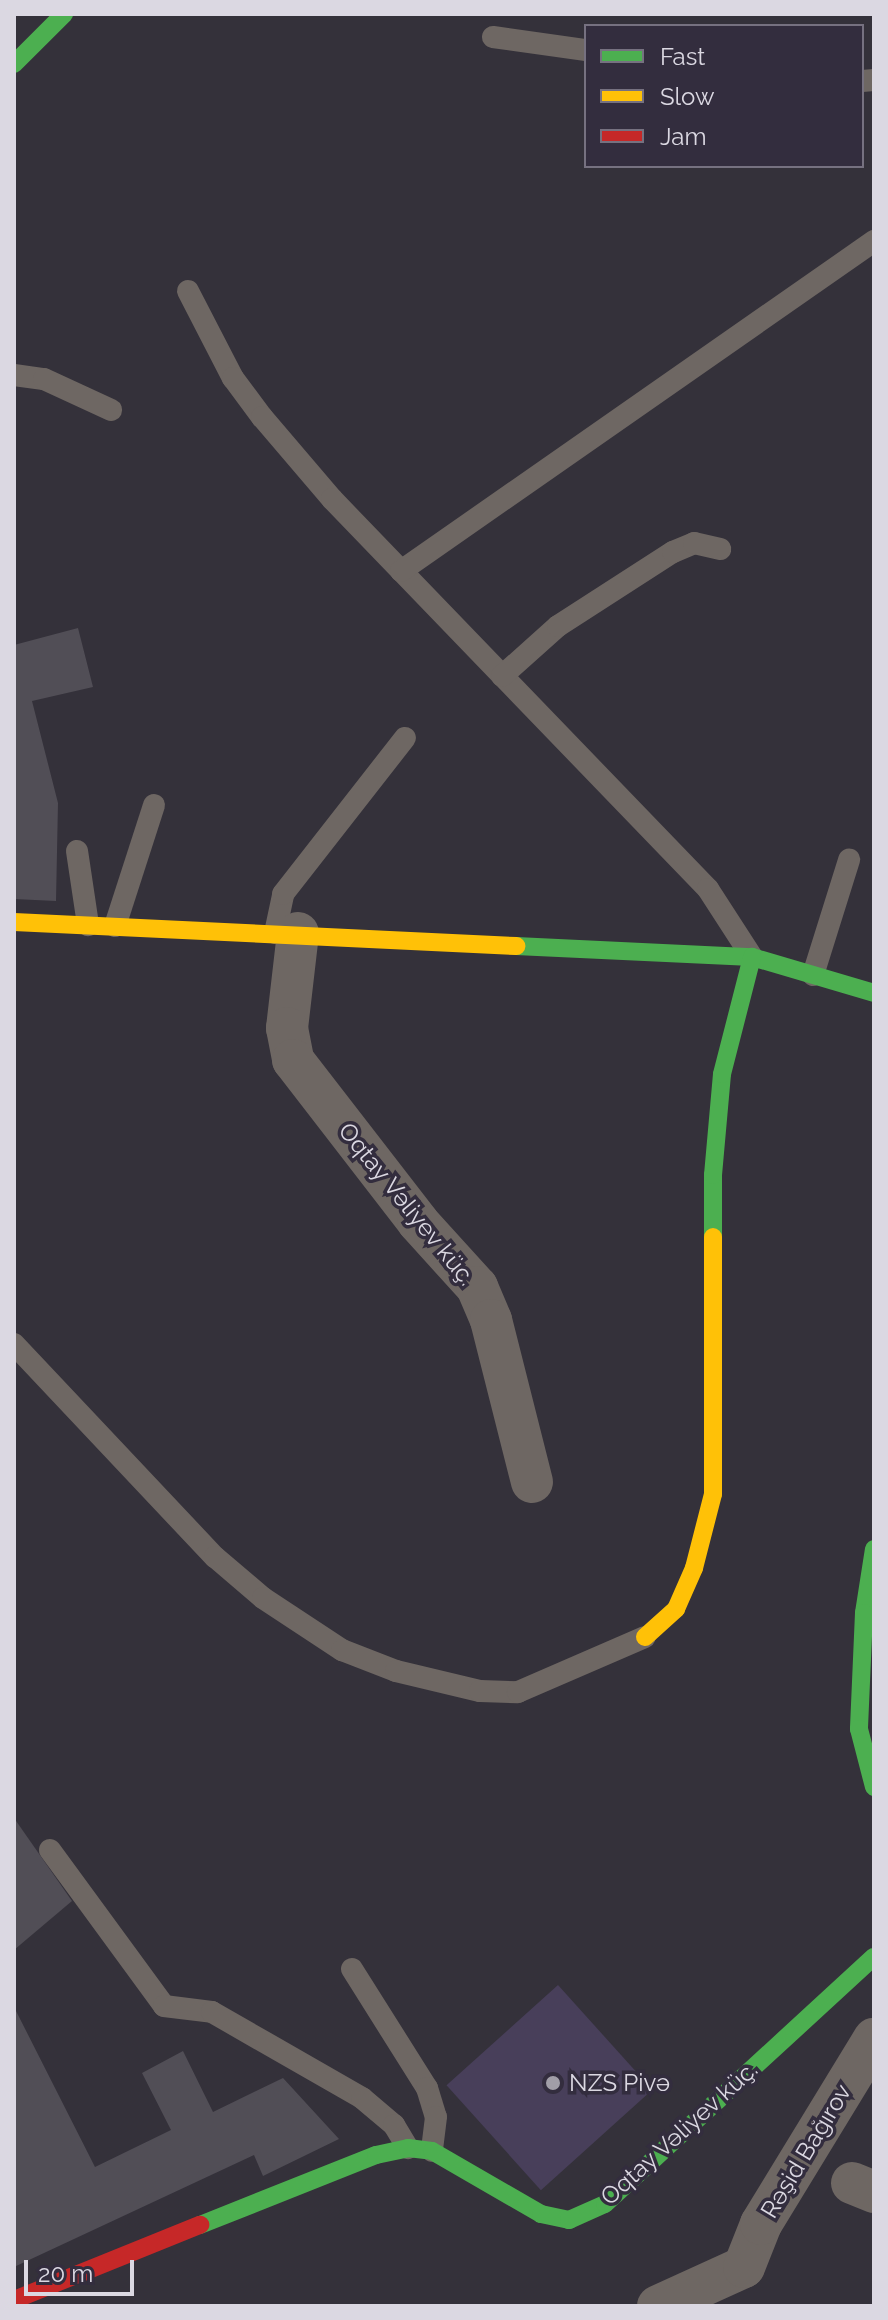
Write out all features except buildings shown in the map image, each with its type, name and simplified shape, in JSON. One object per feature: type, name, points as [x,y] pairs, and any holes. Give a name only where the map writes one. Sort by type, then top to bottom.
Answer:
[{"type":"street","points":[[14,37],[38,14]]},
{"type":"street","points":[[14,64],[64,14]]},
{"type":"street","points":[[14,922],[752,957],[874,993]]},
{"type":"street","name":"Oqtay Vəliyev küç.","points":[[286,933],[287,1028],[293,1060],[418,1222],[477,1287],[491,1320],[532,1482]]},
{"type":"street","points":[[645,1637],[676,1609],[694,1568],[713,1494],[713,1175],[722,1074],[752,957]]},
{"type":"street","points":[[874,1549],[864,1613],[859,1729],[874,1787]]},
{"type":"street","name":"Oqtay Vəliyev küç.","points":[[14,2300],[376,2155],[408,2148],[432,2151],[541,2214],[569,2220],[605,2204],[874,1957]]},
{"type":"street","name":"Rəşid Bağırov","points":[[658,2306],[744,2286],[761,2224],[874,2039]]},
{"type":"lane","points":[[493,37],[584,50]]},
{"type":"lane","points":[[401,571],[874,241]]},
{"type":"lane","points":[[188,291],[233,378],[262,417],[332,499],[708,889],[752,957]]},
{"type":"lane","points":[[14,375],[44,379],[111,410]]},
{"type":"lane","points":[[502,676],[558,626],[673,552],[694,543],[720,549]]},
{"type":"lane","points":[[286,933],[283,894],[405,738]]},
{"type":"lane","points":[[115,926],[154,805]]},
{"type":"lane","points":[[77,851],[88,925]]},
{"type":"lane","points":[[813,975],[849,860]]},
{"type":"lane","points":[[14,1344],[215,1557],[263,1598],[342,1650],[396,1671],[480,1691],[518,1692],[645,1637]]},
{"type":"lane","points":[[50,1850],[164,2006],[212,2012],[349,2090],[394,2125],[408,2148]]},
{"type":"lane","points":[[352,1969],[427,2088],[436,2117],[432,2151]]},
{"type":"shaded area","points":[[558,1985],[652,2090],[541,2190],[447,2085]]},
{"type":"traffic: fast","points":[[14,64],[64,14]]},
{"type":"traffic: fast","points":[[516,946],[752,957],[874,993]]},
{"type":"traffic: fast","points":[[713,1237],[713,1175],[722,1074],[752,957]]},
{"type":"traffic: fast","points":[[874,1549],[864,1613],[859,1729],[874,1787]]},
{"type":"traffic: fast","points":[[200,2225],[376,2155],[408,2148],[432,2151],[541,2214],[569,2220],[605,2204],[874,1957]]},
{"type":"traffic: slow","points":[[14,922],[516,946]]},
{"type":"traffic: slow","points":[[645,1637],[676,1609],[694,1568],[713,1494],[713,1237]]},
{"type":"traffic: jam","points":[[14,2300],[200,2225]]},
{"type":"place","name":"NZS Pivə","points":[[553,2083]]}]
